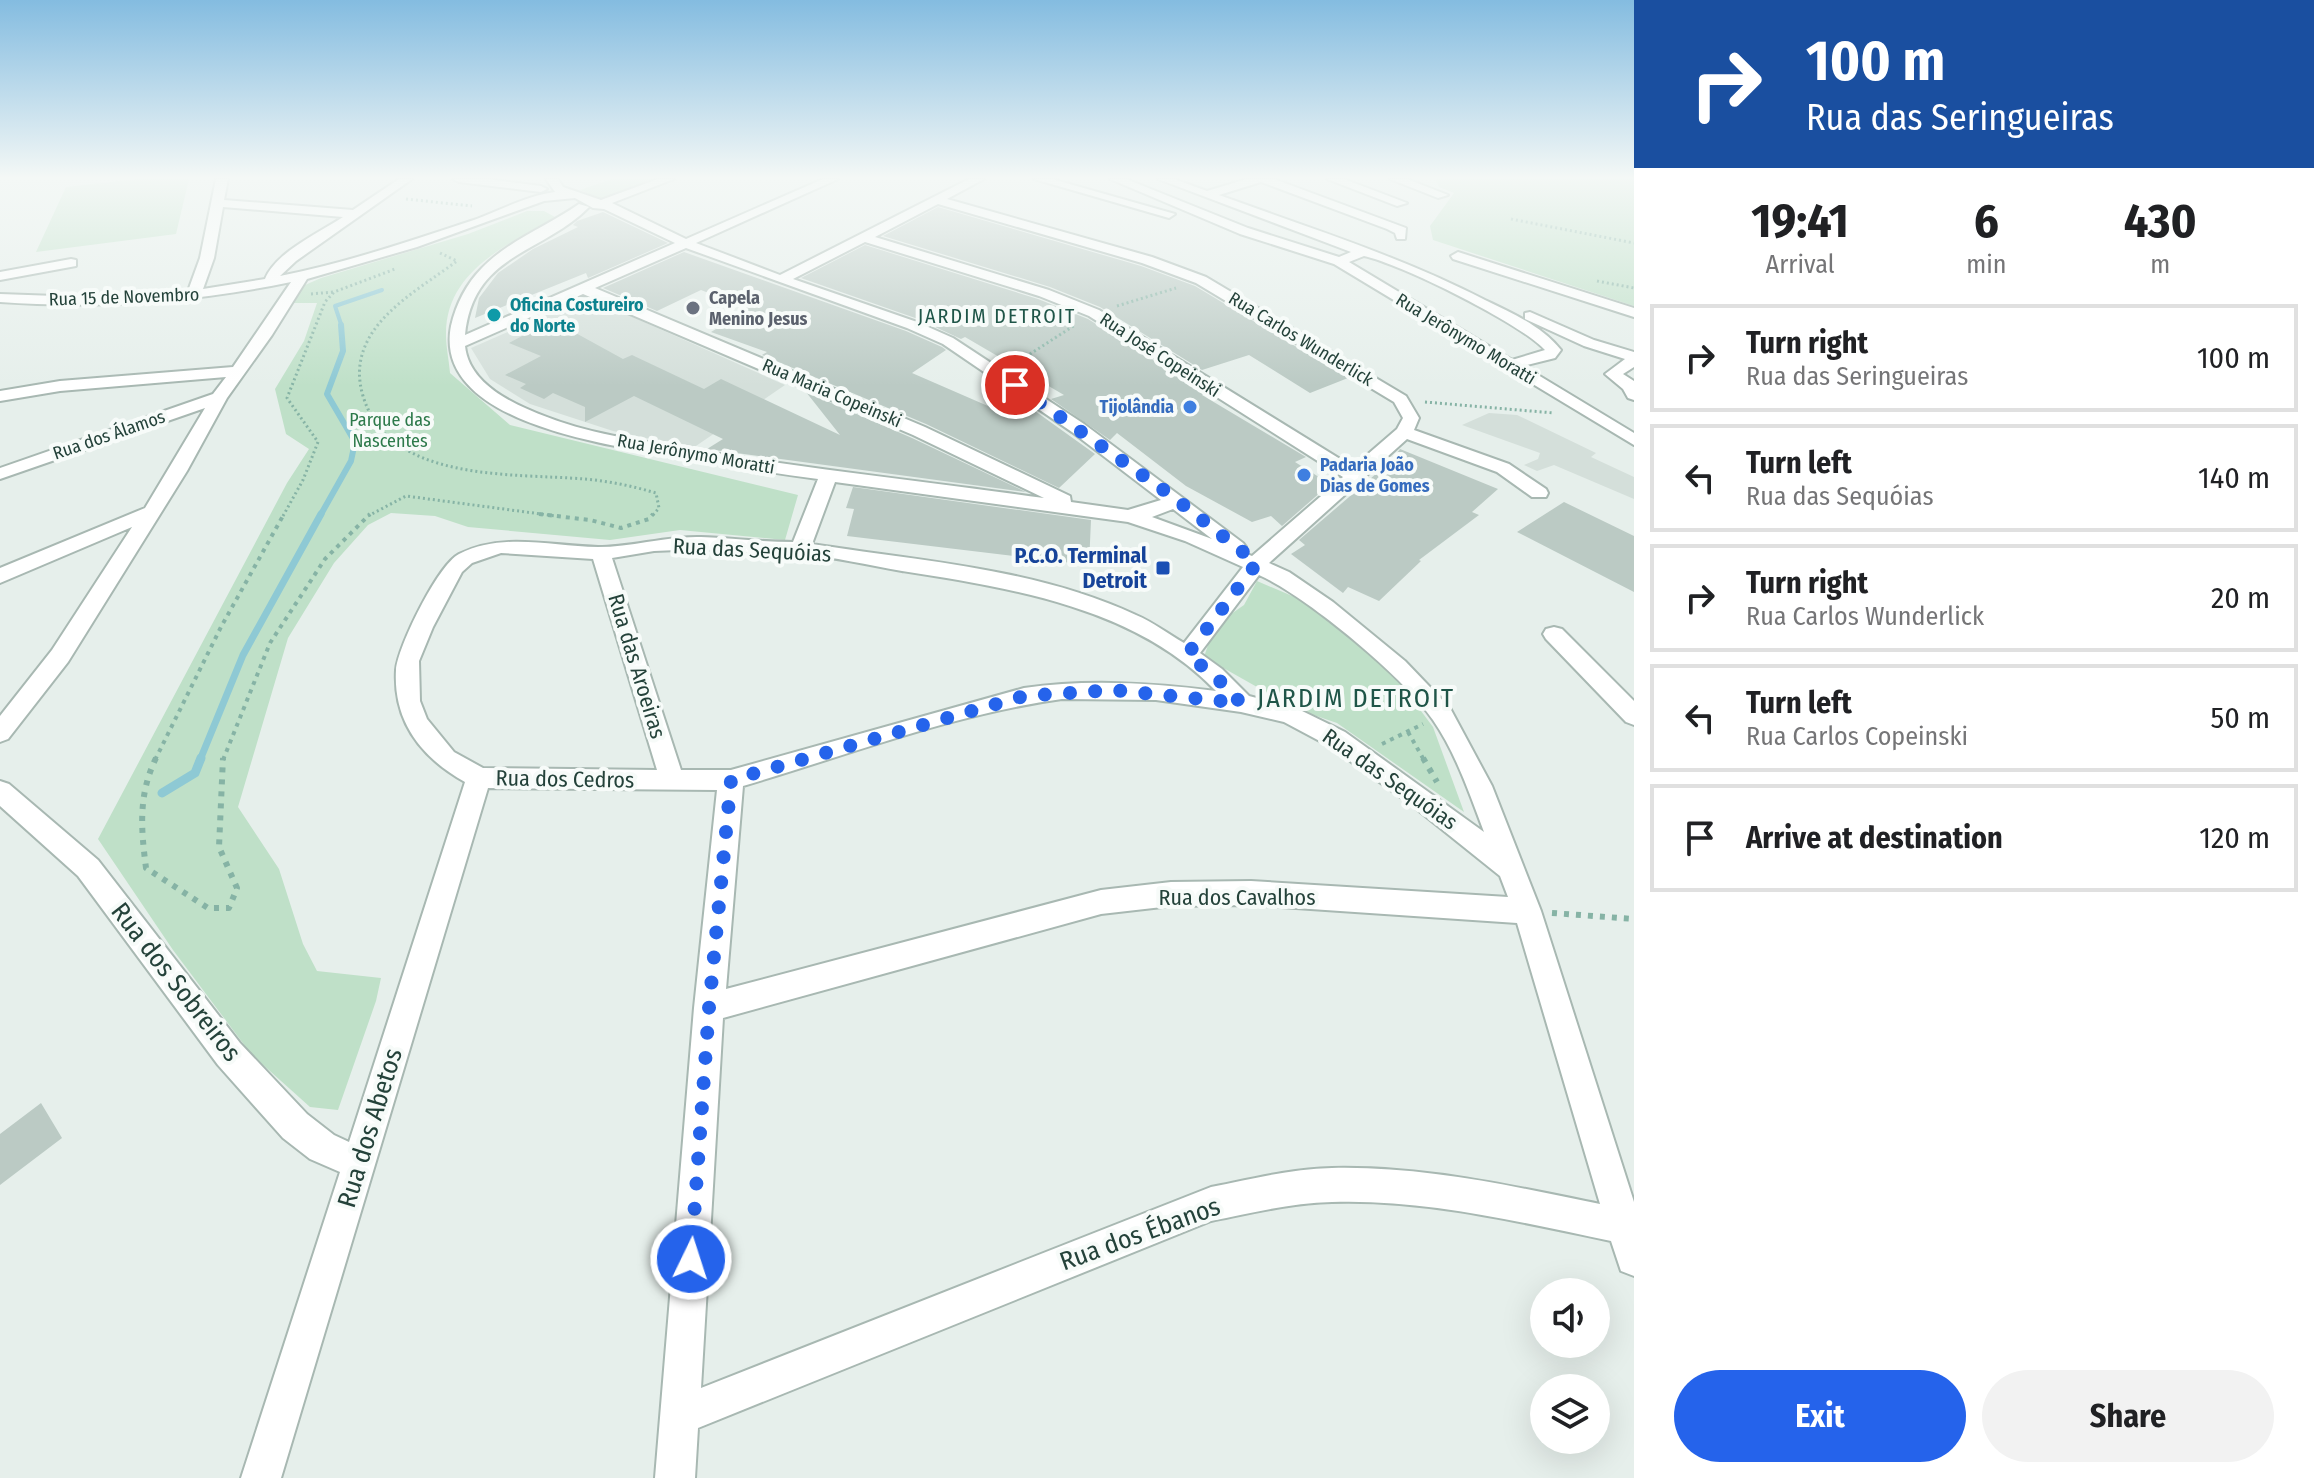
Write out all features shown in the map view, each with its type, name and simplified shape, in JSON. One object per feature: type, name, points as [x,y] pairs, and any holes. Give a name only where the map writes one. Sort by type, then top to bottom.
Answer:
[{"type":"street","points":[[194,294],[209,248]]},
{"type":"street","points":[[271,283],[274,274],[306,248]]},
{"type":"street","name":"Rua 15 de Novembro","points":[[0,298],[55,300],[194,294],[271,283],[401,248]]},
{"type":"street","points":[[457,344],[460,319],[479,279],[515,248]]},
{"type":"street","points":[[457,344],[678,248]]},
{"type":"street","points":[[697,248],[912,325],[948,341],[1257,563],[1304,591],[1397,667],[1442,714],[1479,786],[1527,911],[1629,1242]]},
{"type":"street","points":[[780,280],[841,248]]},
{"type":"street","name":"Rua José Copeinski","points":[[898,248],[1044,293],[1094,313],[1353,475]]},
{"type":"street","name":"Rua Carlos Wunderlick","points":[[1105,248],[1201,280],[1400,399]]},
{"type":"street","name":"Rua Jerônymo Moratti","points":[[1298,248],[1339,261],[1634,440]]},
{"type":"street","points":[[1352,248],[1443,285],[1532,332],[1552,346],[1550,355],[1509,365]]},
{"type":"street","points":[[1402,248],[1537,299],[1624,319]]},
{"type":"street","points":[[1339,261],[1363,252]]},
{"type":"street","points":[[1458,256],[1537,299],[1589,343],[1634,359]]},
{"type":"street","points":[[0,276],[71,263]]},
{"type":"street","points":[[0,733],[49,672],[192,449],[228,384],[265,335],[302,276]]},
{"type":"street","name":"Rua Maria Copeinski","points":[[582,288],[905,424],[1078,508]]},
{"type":"street","points":[[1589,343],[1624,319]]},
{"type":"street","name":"Rua Jerônymo Moratti","points":[[457,344],[458,359],[469,378],[497,399],[538,418],[598,437],[828,476],[1128,516],[1169,501]]},
{"type":"street","points":[[1634,359],[1613,374],[1630,386],[1634,395]]},
{"type":"street","points":[[0,396],[93,380],[179,378],[228,384]]},
{"type":"street","name":"Rua dos Álamos","points":[[0,474],[228,384]]},
{"type":"street","points":[[1187,655],[1257,563],[1404,432],[1411,418],[1400,399]]},
{"type":"street","points":[[1404,432],[1503,468],[1539,493]]},
{"type":"street","points":[[800,548],[828,476]]},
{"type":"street","points":[[0,576],[152,512]]},
{"type":"street","points":[[1128,516],[1257,563]]},
{"type":"street","name":"Rua das Sequóias","points":[[601,553],[654,545],[702,543],[747,548],[800,548],[1049,591],[1129,620],[1214,675],[1241,703],[1290,715],[1360,754],[1510,868]]},
{"type":"street","name":"Rua dos Cedros","points":[[601,553],[500,547],[482,552],[454,568],[422,627],[408,661],[408,701],[430,742],[445,759],[479,778],[731,780],[1024,696],[1113,690],[1241,703]]},
{"type":"street","name":"Rua das Aroeiras","points":[[601,553],[672,780]]},
{"type":"street","points":[[1554,634],[1634,716]]},
{"type":"street","name":"Rua dos Abetos","points":[[261,1478],[479,778]]},
{"type":"street","points":[[675,1478],[709,1008],[731,780]]},
{"type":"street","name":"Rua dos Sobreiros","points":[[0,791],[88,868],[229,1054],[295,1126],[322,1147],[359,1163]]},
{"type":"street","name":"Rua dos Cavalhos","points":[[709,1008],[1101,902],[1171,894],[1281,895],[1527,911]]},
{"type":"street","name":"Rua dos Ébanos","points":[[680,1416],[1211,1204],[1278,1191],[1349,1185],[1498,1199],[1629,1242]]},
{"type":"path","points":[[406,263],[384,275],[334,292],[325,302],[289,385],[287,398],[318,442],[303,480],[221,627],[147,777],[140,820],[146,868],[208,908],[229,908],[237,888],[219,847],[221,764],[270,643],[325,559],[372,512],[406,496],[441,503],[590,520],[621,528],[649,519],[659,508],[656,493],[625,482],[461,470],[399,447],[365,410],[357,368],[371,334],[405,296],[438,277],[457,261],[440,253],[430,254]]},
{"type":"path","points":[[998,374],[1094,313],[1201,280]]},
{"type":"path","points":[[1400,399],[1534,412],[1587,413]]},
{"type":"path","points":[[1360,754],[1442,714]]},
{"type":"path","points":[[1527,911],[1634,919]]},
{"type":"shaded area","points":[[588,297],[785,385],[693,448],[613,431],[530,404],[490,379],[471,348]]},
{"type":"shaded area","points":[[1489,413],[1517,415],[1596,453],[1591,457],[1634,477],[1634,499],[1554,465],[1537,471],[1524,465],[1538,459],[1540,453],[1462,425]]},
{"type":"green space","points":[[38,248],[67,248],[36,252]]},
{"type":"green space","name":"Parque das Nascentes","points":[[421,248],[502,248],[483,262],[456,293],[446,335],[450,373],[510,425],[798,495],[785,540],[680,530],[610,540],[468,527],[435,516],[391,513],[368,525],[334,563],[288,638],[238,807],[279,869],[303,944],[317,971],[381,978],[338,1110],[310,1107],[251,1054],[173,950],[98,839],[287,483],[309,449],[286,434],[275,389],[304,341],[317,303],[293,303],[305,285]]},
{"type":"green space","points":[[1457,248],[1634,248],[1634,306]]},
{"type":"green space","points":[[1257,581],[1297,598],[1357,637],[1397,679],[1433,727],[1464,812],[1337,723],[1296,709],[1204,657],[1221,621],[1244,605]]},
{"type":"building","points":[[657,248],[588,278],[586,273],[475,318],[479,298],[498,273],[533,249]]},
{"type":"building","points":[[859,248],[875,248],[1038,299],[1088,319],[1206,393],[1202,395],[1306,457],[1295,462],[1330,484],[1282,526],[1271,516],[1252,522],[1186,486],[1117,433],[1110,440],[1051,399],[1064,395],[965,337],[961,339],[918,319],[801,278]]},
{"type":"building","points":[[922,248],[1079,248],[1141,266],[1195,286],[1348,378],[1310,393],[1249,355],[1202,370],[1100,307],[1050,287]]},
{"type":"building","points":[[684,252],[906,331],[942,347],[946,350],[912,373],[1004,413],[1028,406],[1095,454],[1059,488],[926,424],[762,355],[767,352],[711,332],[749,309],[701,290],[657,311],[603,288]]},
{"type":"building","points":[[552,320],[623,359],[632,355],[704,389],[721,379],[840,435],[806,392],[1026,492],[707,449],[723,439],[634,396],[585,422],[585,407],[553,393],[544,399],[520,388],[526,384],[505,375],[541,356],[509,343]]},
{"type":"building","points":[[1400,449],[1498,489],[1472,512],[1479,515],[1419,560],[1379,601],[1348,587],[1343,593],[1291,554],[1305,545],[1299,540],[1391,461]]},
{"type":"building","points":[[853,487],[1091,520],[1089,565],[847,536],[854,509],[846,508]]},
{"type":"building","points":[[1564,502],[1634,536],[1634,592],[1517,532]]},
{"type":"building","points":[[41,1103],[62,1138],[0,1185],[0,1134]]},
{"type":"waterway","points":[[342,327],[335,306],[382,290]]},
{"type":"waterway","points":[[320,516],[351,461],[355,442],[327,394],[343,351],[341,325]]},
{"type":"waterway","points":[[200,760],[243,655],[321,514]]},
{"type":"waterway","points":[[162,793],[195,773],[201,758]]},
{"type":"place","name":"Capela Menino Jesus","points":[[693,308]]},
{"type":"place","name":"Oficina Costureiro do Norte","points":[[494,315]]},
{"type":"place","name":"Tijolândia","points":[[1190,407]]},
{"type":"place","name":"Padaria João Dias de Gomes","points":[[1304,475]]},
{"type":"place","name":"P.C.O. Terminal Detroit","points":[[1163,568]]},
{"type":"district","name":"JARDIM DETROIT","points":[[997,316]]},
{"type":"district","name":"JARDIM DETROIT","points":[[1356,698]]},
{"type":"route","points":[[691,1259],[709,1008],[731,780],[1024,696],[1062,691],[1113,690],[1241,703],[1214,675],[1187,655],[1257,563],[1172,496],[1015,385]]}]
